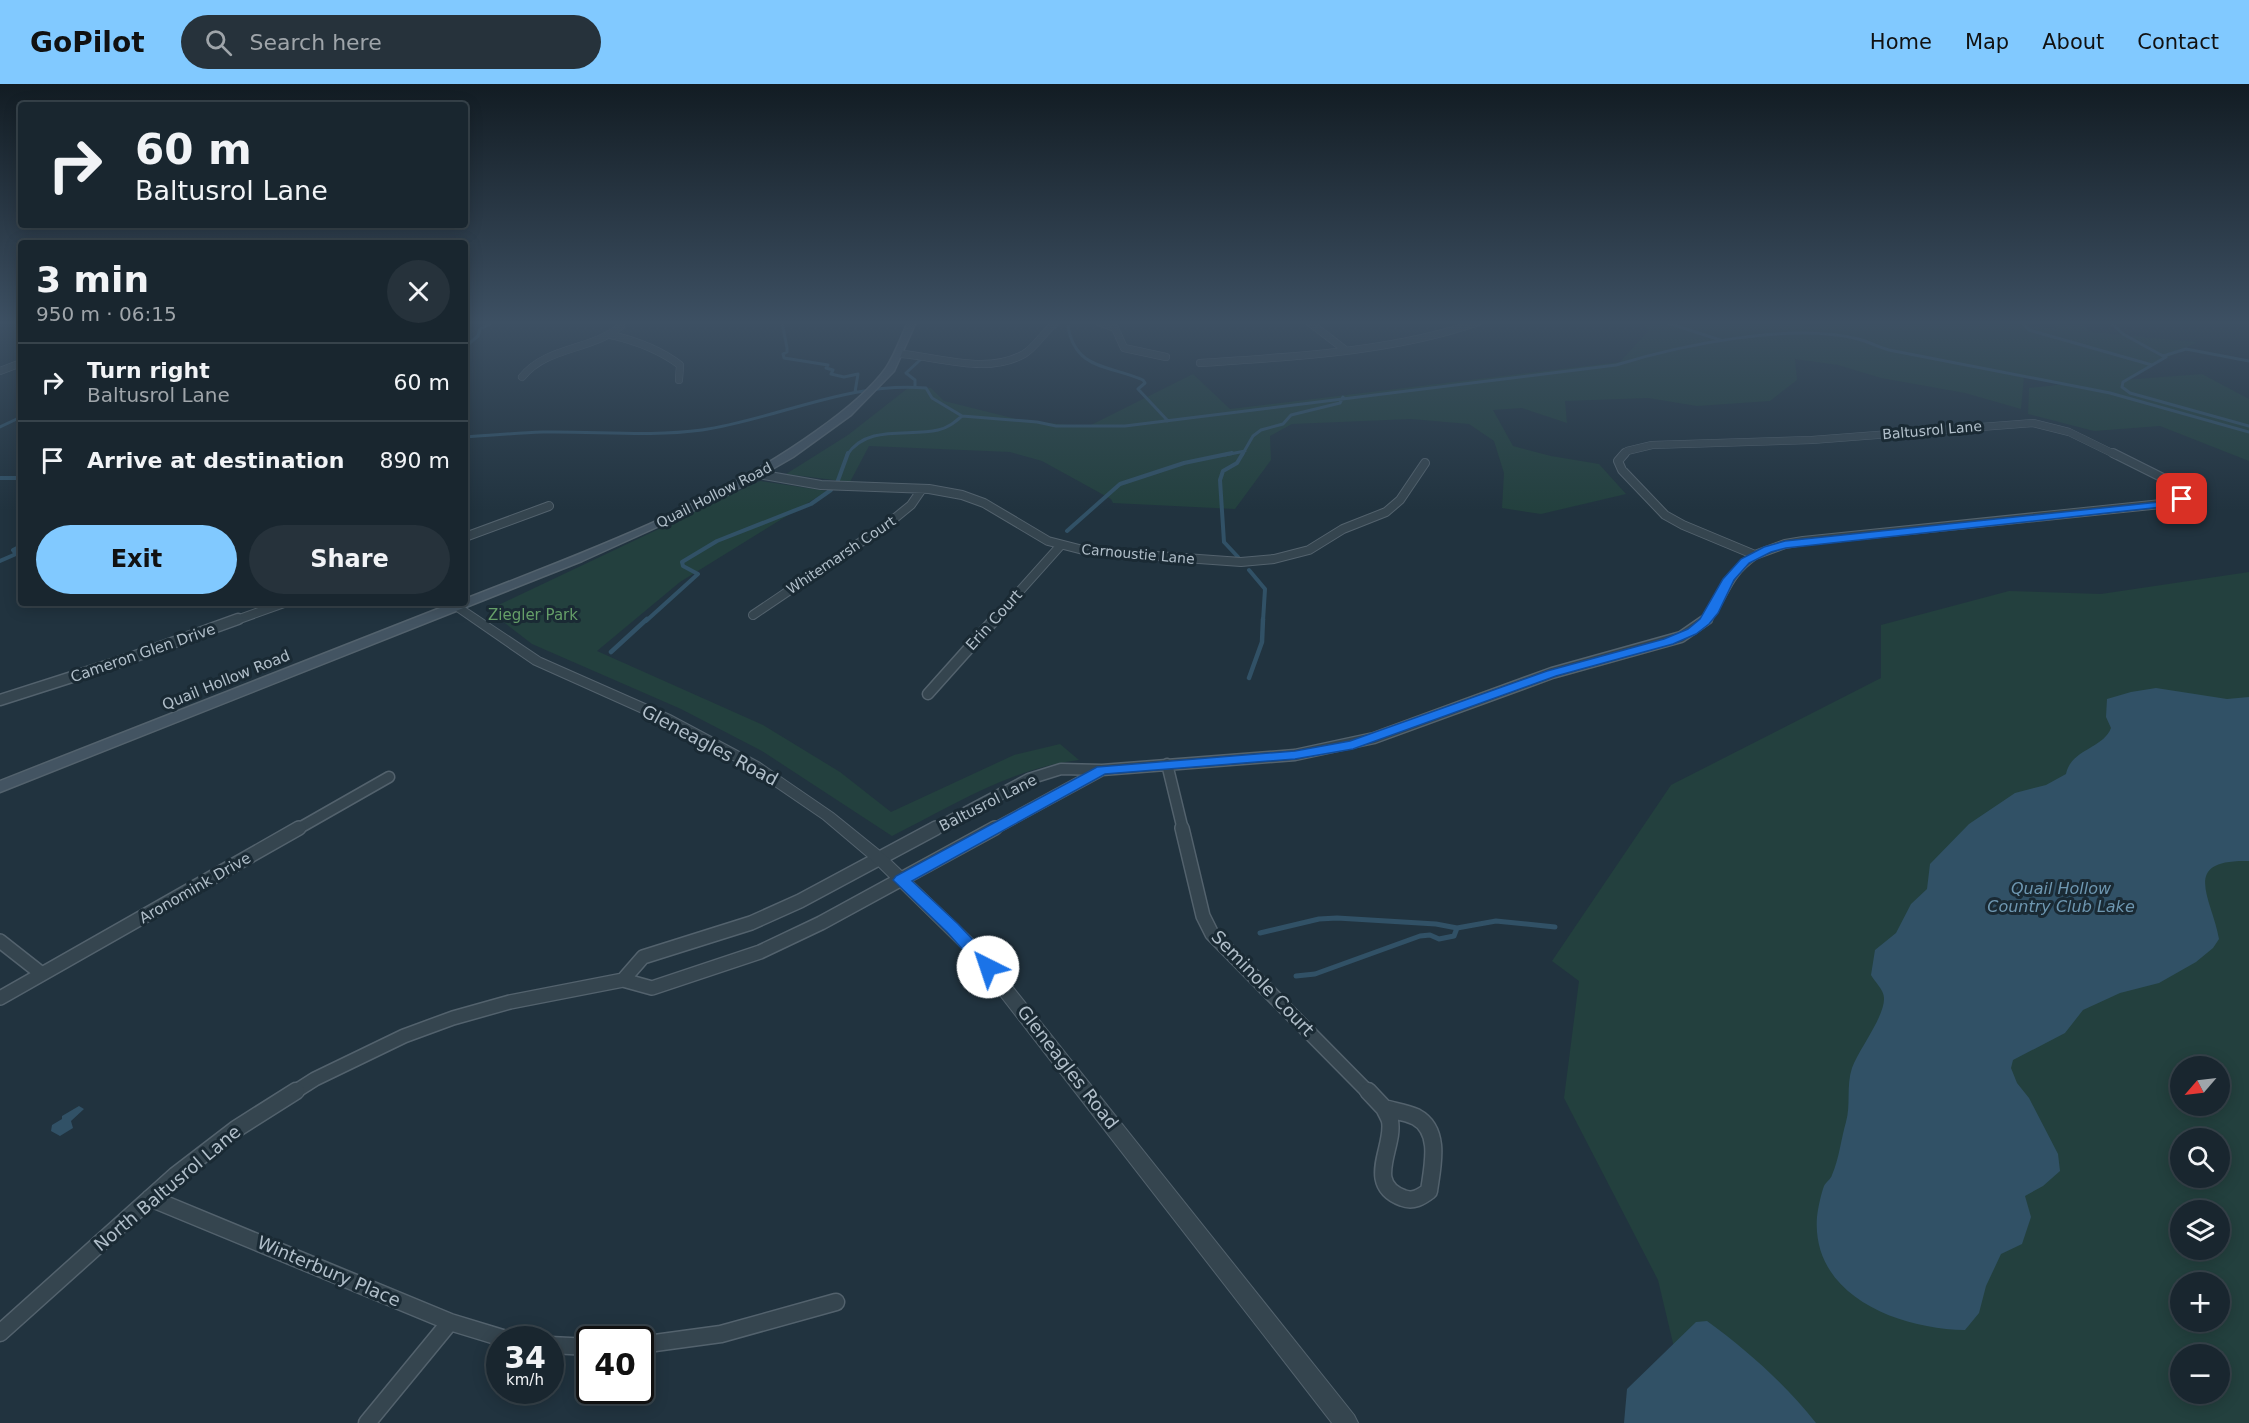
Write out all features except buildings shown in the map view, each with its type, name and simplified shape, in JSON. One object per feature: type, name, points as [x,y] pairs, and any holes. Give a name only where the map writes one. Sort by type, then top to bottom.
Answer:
[{"type":"main road","name":"Quail Hollow Road","points":[[468,602],[644,530],[758,474],[821,433],[862,401],[877,384]]},
{"type":"main road","name":"Quail Hollow Road","points":[[0,787],[457,606]]},
{"type":"street","name":"Baltusrol Lane","points":[[880,859],[1029,779],[1061,769],[1102,770],[1295,755],[1353,744],[1552,673],[1668,642],[1705,622],[1738,567],[1755,555],[1776,547],[1803,541],[2171,503],[2182,499],[2184,495],[2177,486],[2169,481],[2069,432],[2033,423],[1822,439],[1652,445],[1632,448],[1619,457],[1622,470],[1665,515],[1683,525],[1755,555]]},
{"type":"street","name":"Carnoustie Lane","points":[[758,474],[821,485],[922,489],[962,495],[984,503],[1035,534],[1061,545],[1098,553],[1260,561],[1309,550],[1343,529],[1392,507],[1425,463]]},
{"type":"street","name":"Whitemarsh Court","points":[[753,615],[889,523],[911,505],[922,489]]},
{"type":"street","points":[[468,536],[549,506]]},
{"type":"street","name":"Erin Court","points":[[928,694],[1061,545]]},
{"type":"street","name":"Cameron Glen Drive","points":[[0,700],[122,661],[276,606]]},
{"type":"street","name":"Gleneagles Road","points":[[465,606],[537,661],[665,718],[754,766],[828,816],[880,859],[974,950],[1346,1423]]},
{"type":"street","name":"Seminole Court","points":[[1167,764],[1203,916],[1212,934],[1384,1108]]},
{"type":"street","name":"Baltusrol Lane","points":[[623,981],[652,988],[760,952],[821,923],[1102,770]]},
{"type":"street","name":"Aronomink Drive","points":[[0,998],[389,777]]},
{"type":"street","points":[[623,981],[643,957],[751,923],[800,901],[880,859]]},
{"type":"street","points":[[0,941],[42,975]]},
{"type":"street","name":"North Baltusrol Lane","points":[[0,1333],[150,1198],[228,1135],[266,1108],[315,1079],[380,1047],[453,1018],[494,1005],[623,981]]},
{"type":"street","points":[[1384,1108],[1417,1117],[1428,1125],[1433,1135],[1429,1191],[1420,1199],[1406,1200],[1390,1193],[1382,1179],[1390,1122],[1384,1108]]},
{"type":"street","name":"Winterbury Place","points":[[150,1198],[450,1322],[486,1333]]},
{"type":"street","points":[[654,1343],[721,1334],[836,1302]]},
{"type":"street","points":[[367,1423],[450,1322]]},
{"type":"green space","points":[[1172,384],[1204,384],[1230,409],[1433,384],[1791,384],[1770,401],[1697,406],[1648,398],[1565,401],[1567,423],[1522,408],[1493,410],[1513,446],[1551,456],[1599,464],[1626,494],[1541,514],[1502,508],[1504,473],[1494,441],[1469,424],[1411,419],[1292,424],[1270,436],[1271,460],[1235,509],[1113,503],[1111,499],[1042,461],[1010,452],[869,446],[850,482],[786,474],[848,435],[908,388],[931,388],[944,401],[1020,420],[1087,427]]},
{"type":"green space","points":[[1917,384],[2023,384],[2021,409],[1965,393]]},
{"type":"green space","points":[[2061,384],[2222,384],[2249,399],[2249,461],[2160,426],[2094,431],[2028,414],[2029,388]]},
{"type":"green space","name":"Ziegler Park","points":[[760,481],[827,491],[680,582],[597,651],[763,725],[840,772],[891,812],[1014,755],[1060,744],[1079,760],[1054,764],[1006,780],[892,836],[762,751],[681,709],[532,644],[488,610]]},
{"type":"green space","points":[[2249,572],[2249,1423],[1692,1423],[1658,1280],[1564,1098],[1579,981],[1552,961],[1671,785],[1881,678],[1881,625],[2009,591],[2101,594]]},
{"type":"water","name":"Quail Hollow Country Club Lake","points":[[2156,688],[2227,699],[2249,697],[2249,861],[2227,862],[2214,867],[2207,874],[2205,884],[2219,939],[2213,948],[2196,962],[2159,983],[2120,993],[2083,1010],[2065,1033],[2013,1060],[2011,1068],[2017,1083],[2029,1098],[2058,1154],[2060,1171],[2043,1186],[2025,1196],[2031,1217],[2022,1244],[2001,1254],[1986,1286],[1979,1313],[1965,1330],[1913,1323],[1888,1315],[1864,1303],[1844,1287],[1828,1268],[1819,1244],[1817,1217],[1824,1186],[1831,1176],[1838,1156],[1847,1116],[1852,1068],[1883,1005],[1883,992],[1871,975],[1875,950],[1896,933],[1911,904],[1927,889],[1930,864],[1969,824],[2015,793],[2046,785],[2066,774],[2074,759],[2101,741],[2111,728],[2106,717],[2107,699]]},
{"type":"water","points":[[79,1106],[84,1109],[71,1121],[73,1128],[60,1136],[51,1131],[52,1125],[62,1119],[62,1116]]},
{"type":"water","points":[[1707,1321],[1765,1368],[1816,1423],[1624,1423],[1627,1389],[1696,1322]]},
{"type":"waterway","points":[[855,392],[856,384]]},
{"type":"waterway","points":[[1143,384],[1138,389],[1168,421]]},
{"type":"waterway","points":[[1342,399],[1459,384]]},
{"type":"waterway","points":[[2066,384],[2110,393],[2249,432]]},
{"type":"waterway","points":[[2123,384],[2122,387],[2130,393],[2249,426]]},
{"type":"waterway","points":[[468,437],[543,432],[643,433],[702,430],[730,425],[841,395],[897,387],[926,388],[932,398],[962,416]]},
{"type":"waterway","points":[[1168,421],[1342,399]]},
{"type":"waterway","points":[[1244,451],[1253,436],[1261,430],[1283,424],[1291,415],[1340,403],[1342,399]]},
{"type":"waterway","points":[[847,454],[855,445],[877,435],[938,430],[954,423],[962,416]]},
{"type":"waterway","points":[[962,416],[1037,422],[1056,426],[1125,426],[1168,421]]},
{"type":"waterway","points":[[0,427],[18,418]]},
{"type":"waterway","points":[[1225,455],[1244,451]]},
{"type":"waterway","points":[[1242,455],[1244,451]]},
{"type":"waterway","points":[[1067,531],[1120,484],[1184,463],[1232,453]]},
{"type":"waterway","points":[[1238,557],[1224,542],[1220,480],[1223,471],[1237,463],[1243,453]]},
{"type":"waterway","points":[[837,483],[847,454]]},
{"type":"waterway","points":[[0,478],[18,478]]},
{"type":"waterway","points":[[646,621],[698,574],[683,566],[682,562],[717,541],[811,504],[831,490]]},
{"type":"waterway","points":[[0,561],[16,554],[13,550],[18,548]]},
{"type":"waterway","points":[[1249,570],[1265,589],[1263,621]]},
{"type":"waterway","points":[[611,652],[647,619]]},
{"type":"waterway","points":[[1249,678],[1262,642],[1263,619]]},
{"type":"waterway","points":[[1260,933],[1319,919],[1337,918],[1436,924],[1457,928]]},
{"type":"waterway","points":[[1457,928],[1496,921],[1555,927]]},
{"type":"waterway","points":[[1296,976],[1315,974],[1420,936],[1430,935],[1439,939],[1454,936],[1457,928]]},
{"type":"route","points":[[988,967],[953,928],[901,880],[1102,770],[1319,752],[1374,738],[1552,673],[1668,642],[1705,622],[1729,579],[1745,561],[1767,549],[1785,544],[2171,503],[2182,499]]}]
